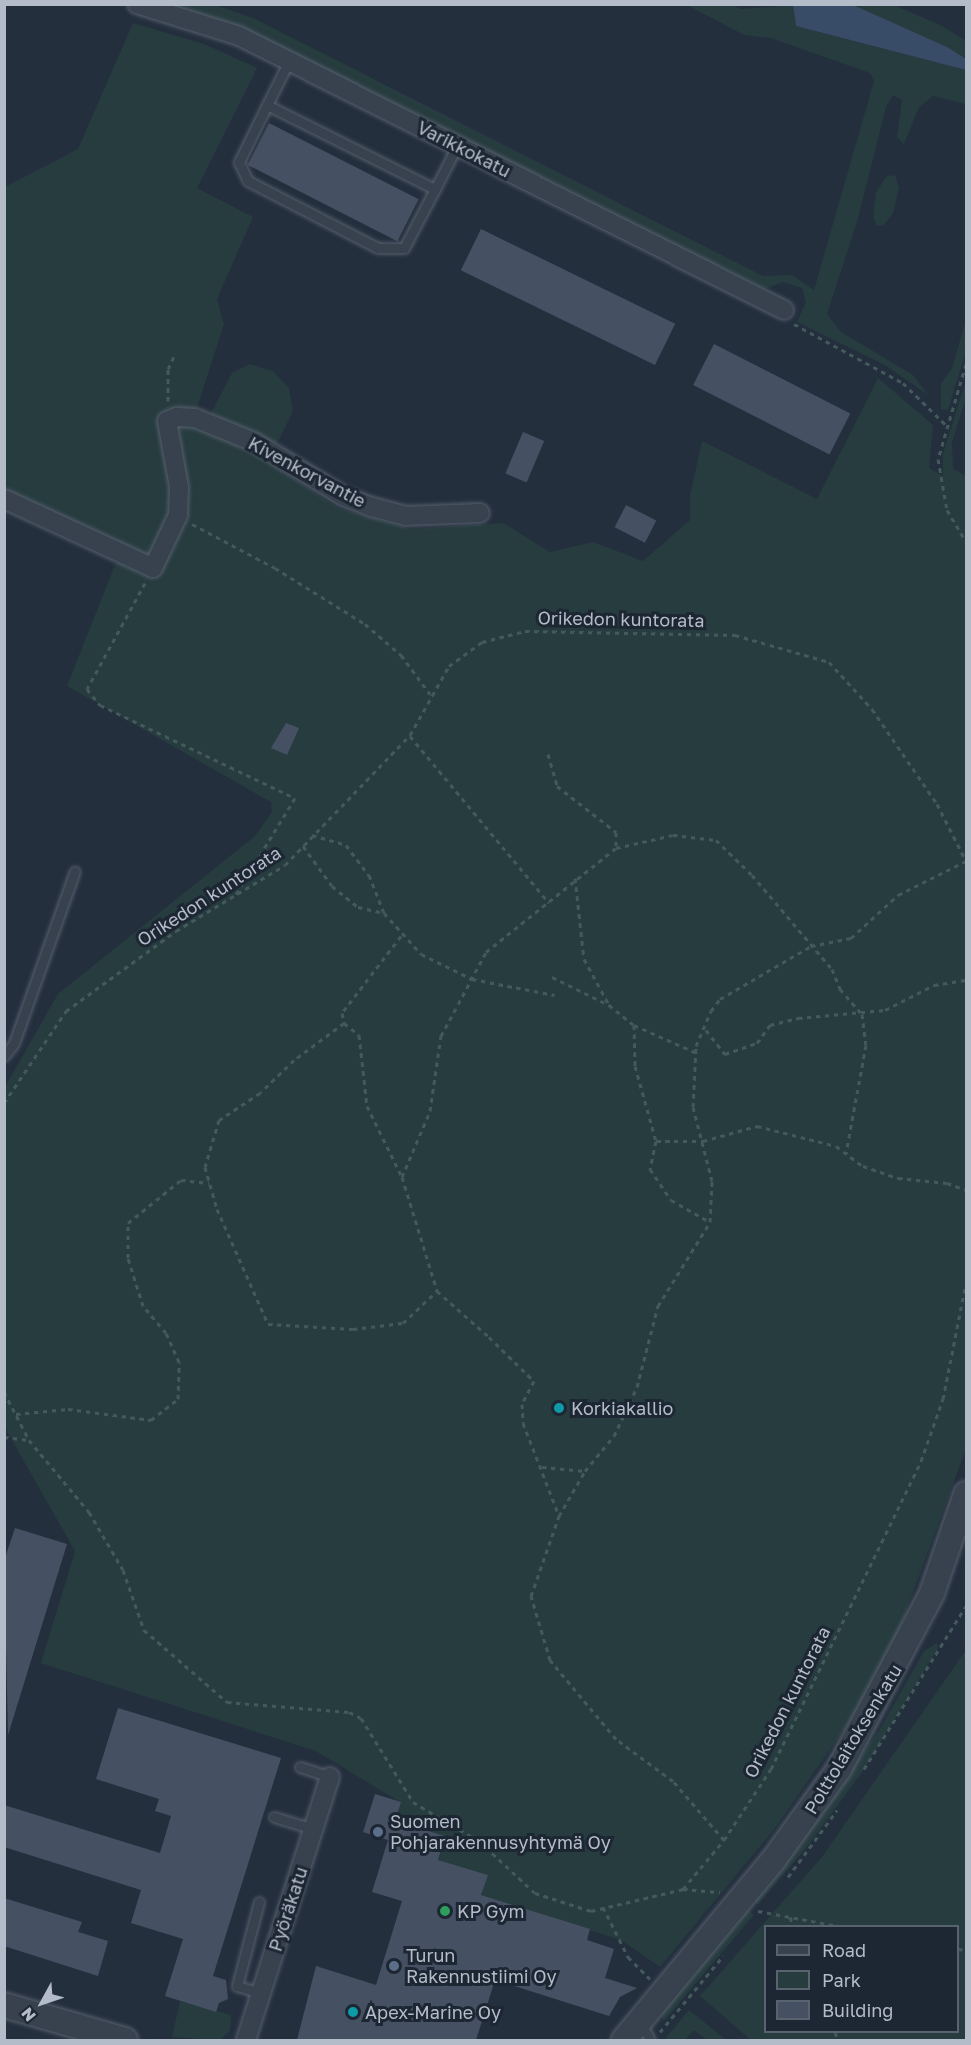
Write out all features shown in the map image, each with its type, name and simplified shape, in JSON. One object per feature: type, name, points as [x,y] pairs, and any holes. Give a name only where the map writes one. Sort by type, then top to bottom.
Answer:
[{"type":"street","name":"Varikkokatu","points":[[137,4],[239,36],[784,310]]},
{"type":"street","name":"Kivenkorvantie","points":[[167,421],[195,418],[254,442],[343,496],[372,507],[405,516],[480,513]]},
{"type":"street","points":[[4,499],[153,568],[178,515],[179,487],[167,421]]},
{"type":"street","name":"Polttolaitoksenkatu","points":[[624,2040],[645,2031],[664,1993],[805,1818],[870,1717],[932,1593],[966,1494]]},
{"type":"street","name":"Pyöräkatu","points":[[246,2040],[330,1777]]},
{"type":"street","points":[[4,2005],[120,2040]]},
{"type":"lane","points":[[289,61],[239,162],[248,181],[378,248],[405,248],[457,146]]},
{"type":"lane","points":[[267,105],[435,189]]},
{"type":"lane","points":[[4,1056],[14,1043],[75,872]]},
{"type":"lane","points":[[300,1767],[330,1777]]},
{"type":"lane","points":[[274,1817],[313,1829]]},
{"type":"lane","points":[[259,1902],[237,1986],[261,1993]]},
{"type":"path","points":[[784,310],[795,326],[903,383],[947,426]]},
{"type":"path","points":[[167,421],[168,369],[175,354]]},
{"type":"path","points":[[966,364],[947,426],[938,473],[947,510],[966,542]]},
{"type":"path","points":[[178,515],[365,624],[401,655],[431,695]]},
{"type":"path","points":[[153,568],[87,689],[100,705],[295,798],[235,898]]},
{"type":"path","name":"Orikedon kuntorata","points":[[4,1103],[66,1011],[176,931],[235,898],[285,866],[312,835],[352,801],[410,735],[449,666],[482,642],[525,631],[735,635],[829,662],[885,728],[937,804],[966,861]]},
{"type":"path","points":[[410,735],[549,903]]},
{"type":"path","points":[[548,754],[557,786],[616,832],[616,848]]},
{"type":"path","points":[[312,835],[346,845],[369,875],[384,913],[401,936],[421,954],[472,979],[554,995]]},
{"type":"path","points":[[402,1177],[430,1111],[441,1036],[486,952],[549,903],[575,878],[616,848],[674,835],[716,840],[752,875],[811,946],[862,1014],[866,1045],[846,1153]]},
{"type":"path","points":[[302,846],[332,886],[358,907],[384,913]]},
{"type":"path","points":[[724,1840],[673,1781],[616,1739],[550,1660],[531,1596],[559,1516],[585,1471],[614,1436],[637,1387],[658,1306],[710,1222],[712,1181],[693,1107],[696,1047],[720,999],[811,946],[851,938],[898,896],[966,861]]},
{"type":"path","points":[[575,878],[584,959],[609,1005]]},
{"type":"path","points":[[401,936],[342,1013],[344,1023],[358,1035],[367,1106],[402,1177],[437,1291],[534,1381],[522,1404],[523,1423],[542,1467],[559,1516]]},
{"type":"path","points":[[552,977],[609,1005],[634,1025],[697,1053]]},
{"type":"path","points":[[706,1029],[725,1054],[757,1042],[770,1025],[798,1018],[862,1014],[885,1010],[934,986],[966,980]]},
{"type":"path","points":[[344,1023],[294,1060],[260,1094],[219,1120],[205,1167],[210,1184],[268,1324],[353,1329],[403,1323],[437,1291]]},
{"type":"path","points":[[634,1025],[635,1066],[656,1141],[650,1169],[670,1200],[710,1222]]},
{"type":"path","points":[[656,1141],[703,1141],[757,1126],[802,1134],[846,1153],[863,1166],[898,1178],[947,1182],[966,1190]]},
{"type":"path","points":[[16,1414],[68,1409],[151,1420],[178,1399],[179,1362],[166,1333],[143,1306],[128,1258],[128,1222],[181,1180],[210,1184]]},
{"type":"path","name":"Orikedon kuntorata","points":[[683,1889],[724,1840],[771,1769],[921,1461],[943,1400],[966,1283]]},
{"type":"path","points":[[4,1392],[29,1440],[89,1512],[123,1570],[144,1630],[227,1702],[298,1706],[349,1712],[361,1718],[413,1802],[479,1841],[535,1893],[591,1911],[683,1889],[724,1892],[741,1899],[759,1912],[833,1925]]},
{"type":"path","points":[[4,1437],[29,1440]]},
{"type":"path","points":[[542,1467],[585,1471]]},
{"type":"path","points":[[603,1907],[628,1957],[664,1993]]},
{"type":"path","points":[[790,1917],[793,1925]]},
{"type":"green space","points":[[170,5],[215,5],[253,18],[763,276],[792,275],[814,290],[874,81],[870,73],[771,38],[744,35],[687,5],[732,5],[741,9],[793,5],[796,26],[966,70],[966,104],[933,96],[919,107],[904,144],[897,137],[902,100],[893,95],[886,107],[857,222],[827,314],[841,332],[913,375],[928,395],[885,365],[797,322],[806,302],[802,288],[783,282],[765,289],[262,38]]},
{"type":"green space","points":[[853,5],[894,5],[940,25],[966,41],[966,59]]},
{"type":"green space","points":[[133,23],[204,44],[257,68],[197,188],[253,217],[217,299],[224,324],[196,411],[209,417],[232,373],[250,364],[273,371],[289,388],[293,411],[268,462],[338,508],[411,529],[503,523],[550,552],[593,542],[643,561],[690,520],[690,496],[702,441],[817,499],[878,378],[933,425],[929,468],[943,476],[943,454],[966,380],[966,398],[952,442],[953,469],[966,476],[966,1449],[895,1641],[857,1711],[773,1831],[660,1967],[621,1940],[481,1895],[487,1875],[438,1860],[445,1836],[395,1821],[400,1802],[316,1751],[41,1663],[75,1551],[5,1428],[5,1087],[58,994],[255,836],[272,812],[271,802],[67,686],[119,555],[5,501],[5,187],[78,149]]},
{"type":"green space","points":[[895,175],[899,188],[893,213],[884,225],[877,226],[873,217],[876,192],[887,176]]},
{"type":"green space","points":[[966,319],[966,351],[948,410],[941,409],[941,383],[952,369]]},
{"type":"green space","points":[[937,1643],[938,1648],[865,1768],[808,1846],[757,1905],[755,1900],[880,1729],[924,1651]]},
{"type":"green space","points":[[966,1650],[966,2040],[751,2040],[700,1996],[822,1857]]},
{"type":"green space","points":[[747,1909],[754,1915],[664,2021],[661,2014]]},
{"type":"green space","points":[[180,2001],[231,2015],[230,2031],[220,2040],[172,2037]]},
{"type":"green space","points":[[689,2010],[726,2040],[707,2040],[694,2030],[685,2040],[664,2040]]},
{"type":"water","points":[[793,5],[853,5],[947,47],[966,59],[966,70],[796,26]]},
{"type":"building","points":[[269,123],[419,199],[397,241],[248,165]]},
{"type":"building","points":[[481,229],[675,324],[655,365],[461,270]]},
{"type":"building","points":[[714,344],[850,413],[829,454],[693,385]]},
{"type":"building","points":[[523,432],[544,441],[527,482],[505,473]]},
{"type":"building","points":[[626,505],[656,520],[645,543],[615,527]]},
{"type":"building","points":[[286,723],[299,728],[287,755],[271,748]]},
{"type":"building","points":[[15,1528],[67,1544],[8,1735],[4,1561]]},
{"type":"building","points":[[118,1708],[281,1758],[213,1976],[226,1980],[228,1999],[219,2003],[216,2012],[165,1996],[183,1939],[131,1923],[141,1890],[4,1847],[4,1805],[160,1853],[171,1816],[155,1811],[159,1799],[96,1779]]},
{"type":"building","points":[[375,1794],[401,1802],[395,1821],[445,1836],[438,1860],[488,1875],[481,1895],[590,1929],[587,1940],[614,1949],[605,1978],[637,1988],[620,1997],[609,2016],[495,1980],[476,2040],[297,2040],[316,1966],[376,1985],[402,1901],[372,1892],[388,1840],[363,1832]]},
{"type":"building","points":[[4,1898],[82,1922],[78,1932],[108,1941],[98,1976],[4,1946]]},
{"type":"place","name":"Korkiakallio","points":[[559,1408]]},
{"type":"place","name":"Suomen Pohjarakennusyhtymä Oy","points":[[378,1832]]},
{"type":"place","name":"KP Gym","points":[[445,1911]]},
{"type":"place","name":"Turun Rakennustiimi Oy","points":[[394,1966]]},
{"type":"place","name":"Apex-Marine Oy","points":[[353,2012]]}]
